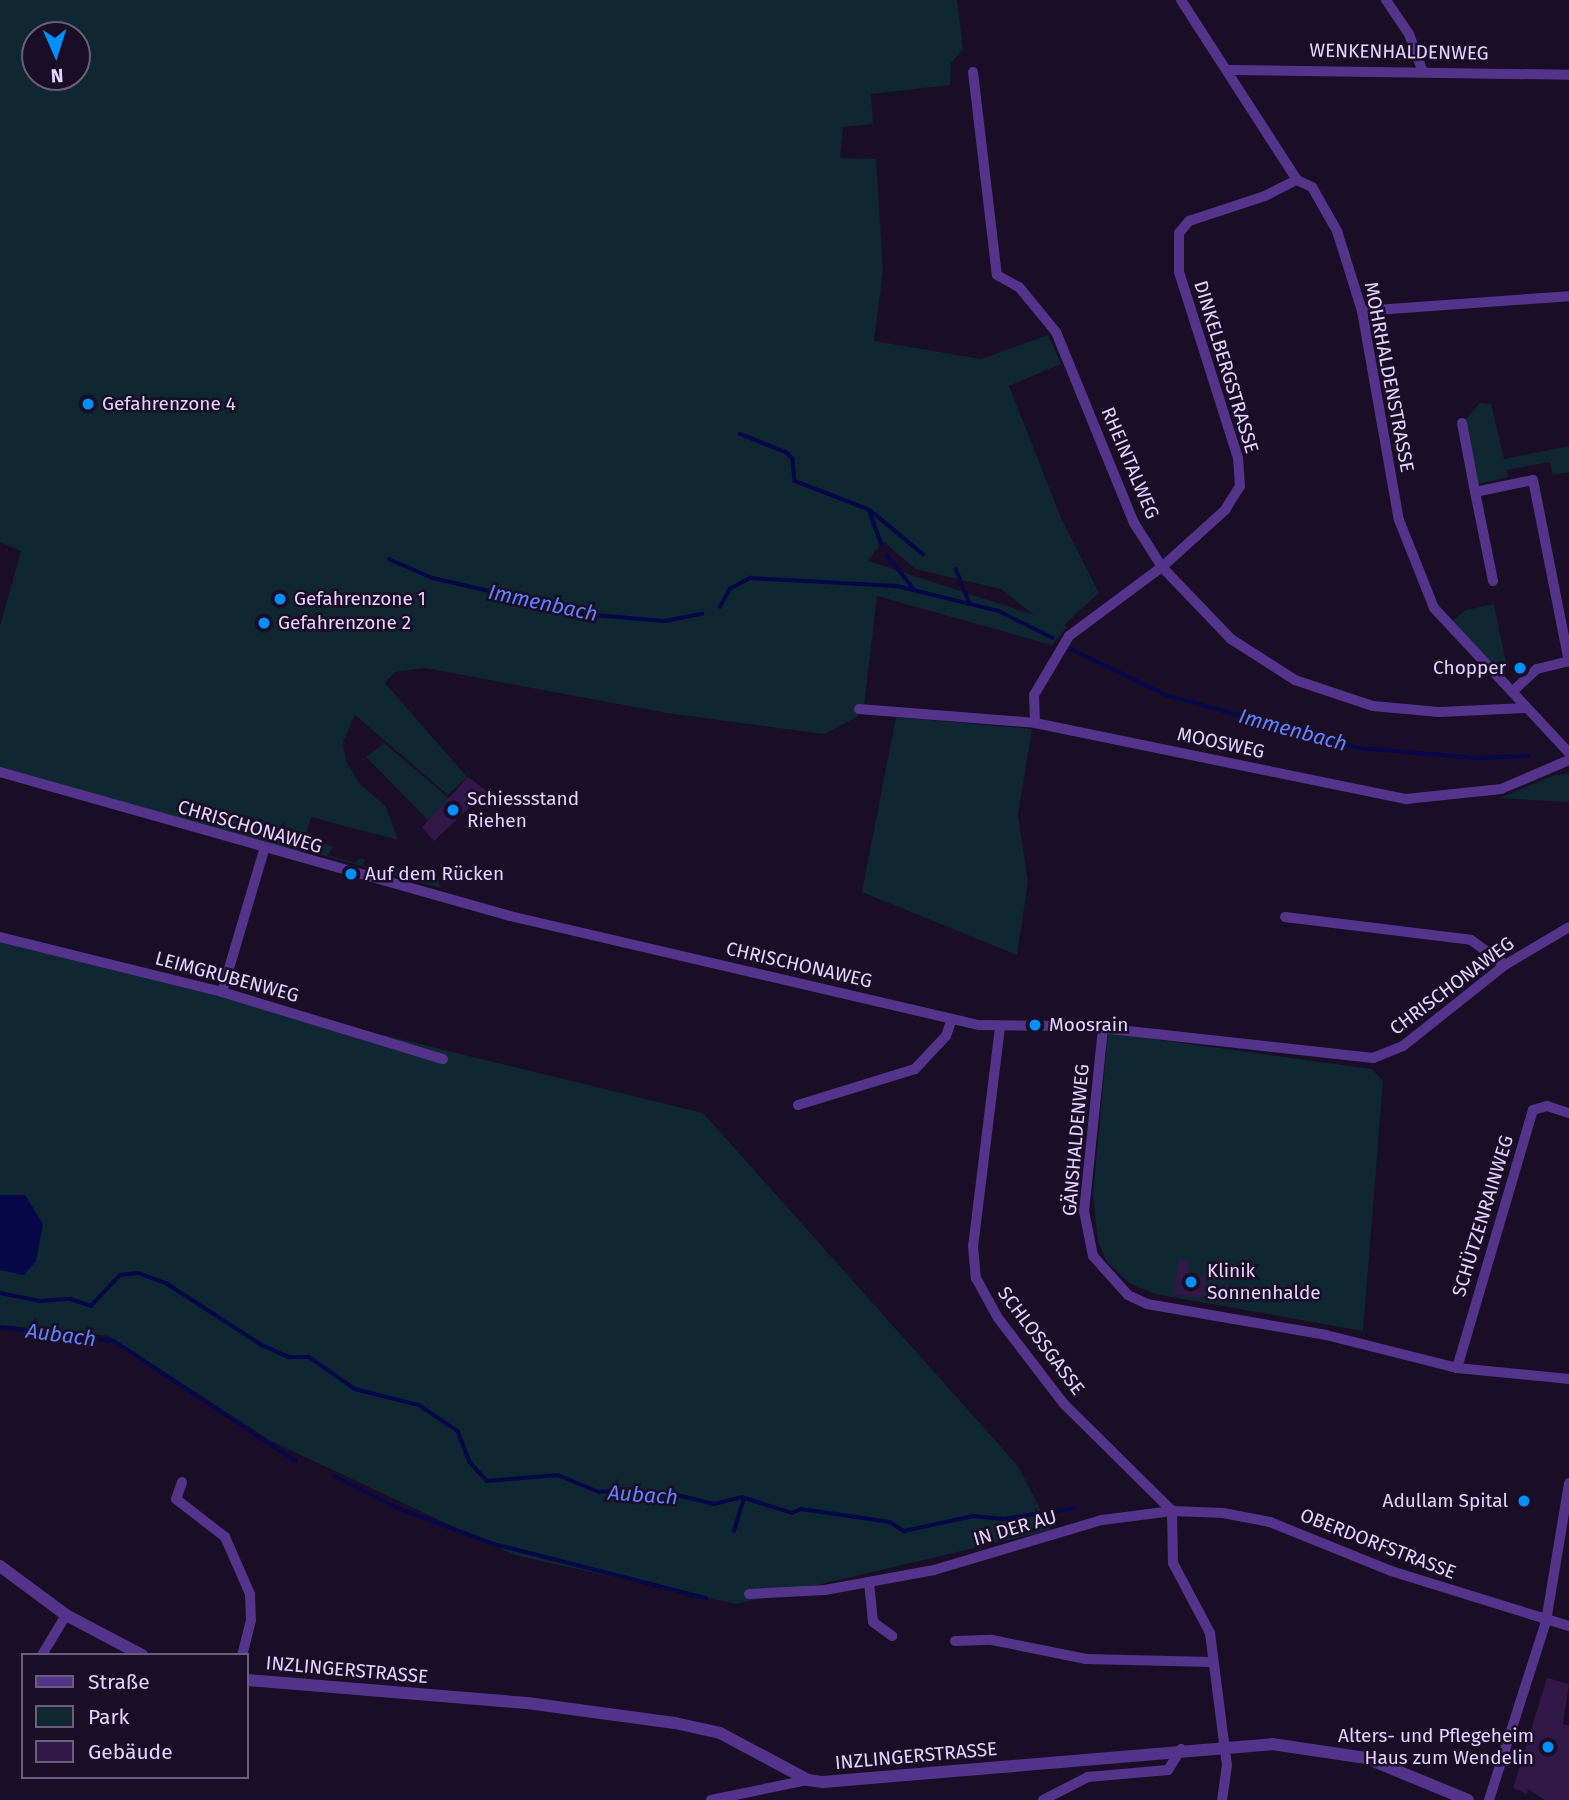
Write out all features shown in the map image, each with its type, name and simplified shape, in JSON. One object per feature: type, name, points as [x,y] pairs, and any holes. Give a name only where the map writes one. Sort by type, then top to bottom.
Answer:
[{"type":"street","name":"MOHRHALDENSTRASSE","points":[[1181,0],[1229,70],[1297,180],[1312,187],[1337,231],[1362,311],[1399,520],[1412,560],[1434,608],[1569,753]]},
{"type":"street","points":[[1386,0],[1409,34],[1422,69]]},
{"type":"street","name":"WENKENHALDENWEG","points":[[1229,70],[1422,69],[1569,75]]},
{"type":"street","name":"RHEINTALWEG","points":[[972,72],[997,275],[1019,287],[1056,332],[1133,523],[1162,567],[1231,639],[1295,680],[1395,709],[1526,708]]},
{"type":"street","name":"DINKELBERGSTRASSE","points":[[1035,723],[1034,695],[1069,636],[1162,567],[1225,510],[1240,486],[1238,458],[1179,272],[1179,233],[1189,220],[1265,197],[1297,180]]},
{"type":"street","points":[[1362,311],[1569,296]]},
{"type":"street","points":[[1462,423],[1493,581]]},
{"type":"street","points":[[1475,492],[1533,480],[1569,661],[1537,668],[1512,692]]},
{"type":"street","name":"MOOSWEG","points":[[859,709],[1035,723],[1406,799],[1501,789],[1569,760]]},
{"type":"street","name":"CHRISCHONAWEG","points":[[0,772],[264,850],[510,916],[952,1020],[1000,1027],[1103,1028],[1373,1058],[1403,1046],[1505,965],[1569,927]]},
{"type":"street","points":[[222,992],[264,850]]},
{"type":"street","points":[[1285,917],[1471,940],[1505,965]]},
{"type":"street","name":"LEIMGRUBENWEG","points":[[0,937],[222,992],[443,1059]]},
{"type":"street","points":[[798,1105],[915,1069],[946,1036],[952,1020]]},
{"type":"street","name":"SCHLOSSGASSE","points":[[1000,1027],[973,1246],[976,1278],[998,1318],[1064,1404],[1172,1511]]},
{"type":"street","name":"GÄNSHALDENWEG","points":[[1103,1028],[1084,1211],[1093,1256],[1106,1274],[1147,1304],[1326,1335],[1457,1368],[1569,1379]]},
{"type":"street","name":"SCHÜTZENRAINWEG","points":[[1457,1368],[1533,1110],[1547,1107],[1569,1113]]},
{"type":"street","points":[[182,1482],[176,1499],[225,1537],[250,1594],[251,1620],[243,1653]]},
{"type":"street","points":[[1489,1800],[1546,1621],[1569,1483]]},
{"type":"street","points":[[1172,1511],[1173,1563],[1210,1633],[1227,1765],[1222,1800]]},
{"type":"street","name":"IN DER AU","points":[[749,1594],[869,1582],[934,1570],[1102,1520],[1172,1511]]},
{"type":"street","name":"OBERDORFSTRASSE","points":[[1172,1511],[1223,1513],[1270,1522],[1391,1571],[1569,1626]]},
{"type":"street","points":[[0,1566],[66,1615],[138,1653]]},
{"type":"street","points":[[869,1582],[873,1622],[892,1636]]},
{"type":"street","points":[[43,1653],[66,1615]]},
{"type":"street","points":[[955,1641],[992,1640],[1086,1659],[1212,1662]]},
{"type":"street","name":"INZLINGERSTRASSE","points":[[248,1680],[527,1703],[675,1723],[729,1737],[808,1780],[839,1783],[1223,1746],[1331,1749],[1468,1800]]},
{"type":"street","points":[[1043,1800],[1088,1777],[1168,1770],[1181,1749]]},
{"type":"street","points":[[711,1800],[808,1780]]},
{"type":"green space","points":[[0,0],[957,0],[963,49],[951,63],[950,85],[871,94],[873,124],[843,127],[840,158],[876,159],[883,271],[874,341],[981,359],[1048,335],[1061,364],[1009,386],[1061,518],[1099,593],[1064,625],[1067,627],[1052,645],[877,596],[864,706],[857,717],[824,734],[667,713],[425,668],[395,672],[385,683],[467,777],[448,795],[355,715],[343,742],[346,761],[359,783],[386,807],[398,840],[311,817],[299,860],[0,769],[0,626],[21,551],[0,542]],"holes":[[[883,541],[915,569],[1001,589],[1034,615],[868,561]]]},
{"type":"green space","points":[[1480,403],[1491,404],[1504,459],[1569,446],[1569,472],[1553,475],[1550,462],[1507,470],[1508,477],[1478,484],[1465,420]]},
{"type":"green space","points":[[1494,604],[1507,668],[1497,670],[1452,621],[1466,610]]},
{"type":"green space","points":[[896,717],[1032,729],[1018,815],[1028,882],[1017,955],[862,892]]},
{"type":"green space","points":[[384,743],[450,799],[428,820],[366,757]]},
{"type":"green space","points":[[1569,774],[1569,802],[1499,798],[1555,775]]},
{"type":"green space","points":[[317,845],[333,847],[328,855],[355,863],[360,858],[366,860],[362,865],[390,873],[396,867],[401,869],[397,874],[410,878],[415,873],[425,882],[437,877],[441,888],[315,853]]},
{"type":"green space","points":[[0,942],[703,1113],[1018,1466],[1051,1530],[736,1604],[514,1555],[271,1441],[109,1336],[0,1325]]},
{"type":"green space","points":[[1108,1033],[1372,1069],[1383,1081],[1363,1331],[1155,1294],[1129,1283],[1107,1262],[1098,1242],[1093,1195]]},
{"type":"shaded area","points":[[0,1195],[25,1195],[43,1224],[36,1261],[24,1275],[0,1270]]},
{"type":"building","name":"Schiessstand Riehen","points":[[468,777],[487,791],[434,841],[422,827]]},
{"type":"building","name":"Klinik Sonnenhalde","points":[[1179,1259],[1189,1261],[1188,1275],[1206,1277],[1203,1298],[1174,1294]]},
{"type":"building","name":"Alters- und Pflegeheim Haus zum Wendelin","points":[[1547,1678],[1569,1684],[1563,1724],[1569,1726],[1569,1800],[1545,1800],[1528,1789],[1527,1794],[1513,1788]]},
{"type":"waterway","points":[[740,434],[786,452],[793,459],[795,481],[870,510],[923,554]]},
{"type":"waterway","points":[[870,512],[882,545]]},
{"type":"waterway","points":[[887,555],[914,589]]},
{"type":"waterway","name":"Immenbach","points":[[389,559],[433,578],[594,615],[665,621],[702,614]]},
{"type":"waterway","points":[[956,569],[970,603]]},
{"type":"waterway","name":"Immenbach","points":[[720,607],[730,589],[750,578],[897,586],[999,611],[1053,638]]},
{"type":"waterway","name":"Immenbach","points":[[1071,649],[1166,695],[1359,748],[1477,758],[1528,756]]},
{"type":"waterway","name":"Aubach","points":[[0,1293],[40,1301],[70,1299],[91,1306],[120,1275],[138,1273],[166,1283],[262,1345],[289,1357],[309,1357],[355,1389],[419,1405],[458,1431],[470,1462],[487,1481],[558,1475],[599,1492],[631,1490],[644,1498],[673,1494],[714,1504],[742,1497],[792,1513],[801,1509],[890,1522],[904,1531],[974,1516],[1003,1519],[1074,1508]]},
{"type":"waterway","name":"Aubach","points":[[0,1327],[114,1341],[296,1461]]},
{"type":"waterway","name":"Aubach","points":[[334,1476],[398,1508],[494,1544],[706,1598]]},
{"type":"waterway","points":[[734,1531],[744,1498]]},
{"type":"place","name":"Gefahrenzone 4","points":[[88,404]]},
{"type":"place","name":"Gefahrenzone 1","points":[[280,599]]},
{"type":"place","name":"Gefahrenzone 2","points":[[264,623]]},
{"type":"place","name":"Chopper","points":[[1520,668]]},
{"type":"place","name":"Schiessstand Riehen","points":[[453,810]]},
{"type":"place","name":"Auf dem Rücken","points":[[351,874]]},
{"type":"place","name":"Moosrain","points":[[1035,1025]]},
{"type":"place","name":"Klinik Sonnenhalde","points":[[1191,1282]]},
{"type":"place","name":"Adullam Spital","points":[[1524,1501]]},
{"type":"place","name":"Alters- und Pflegeheim Haus zum Wendelin","points":[[1548,1747]]}]
